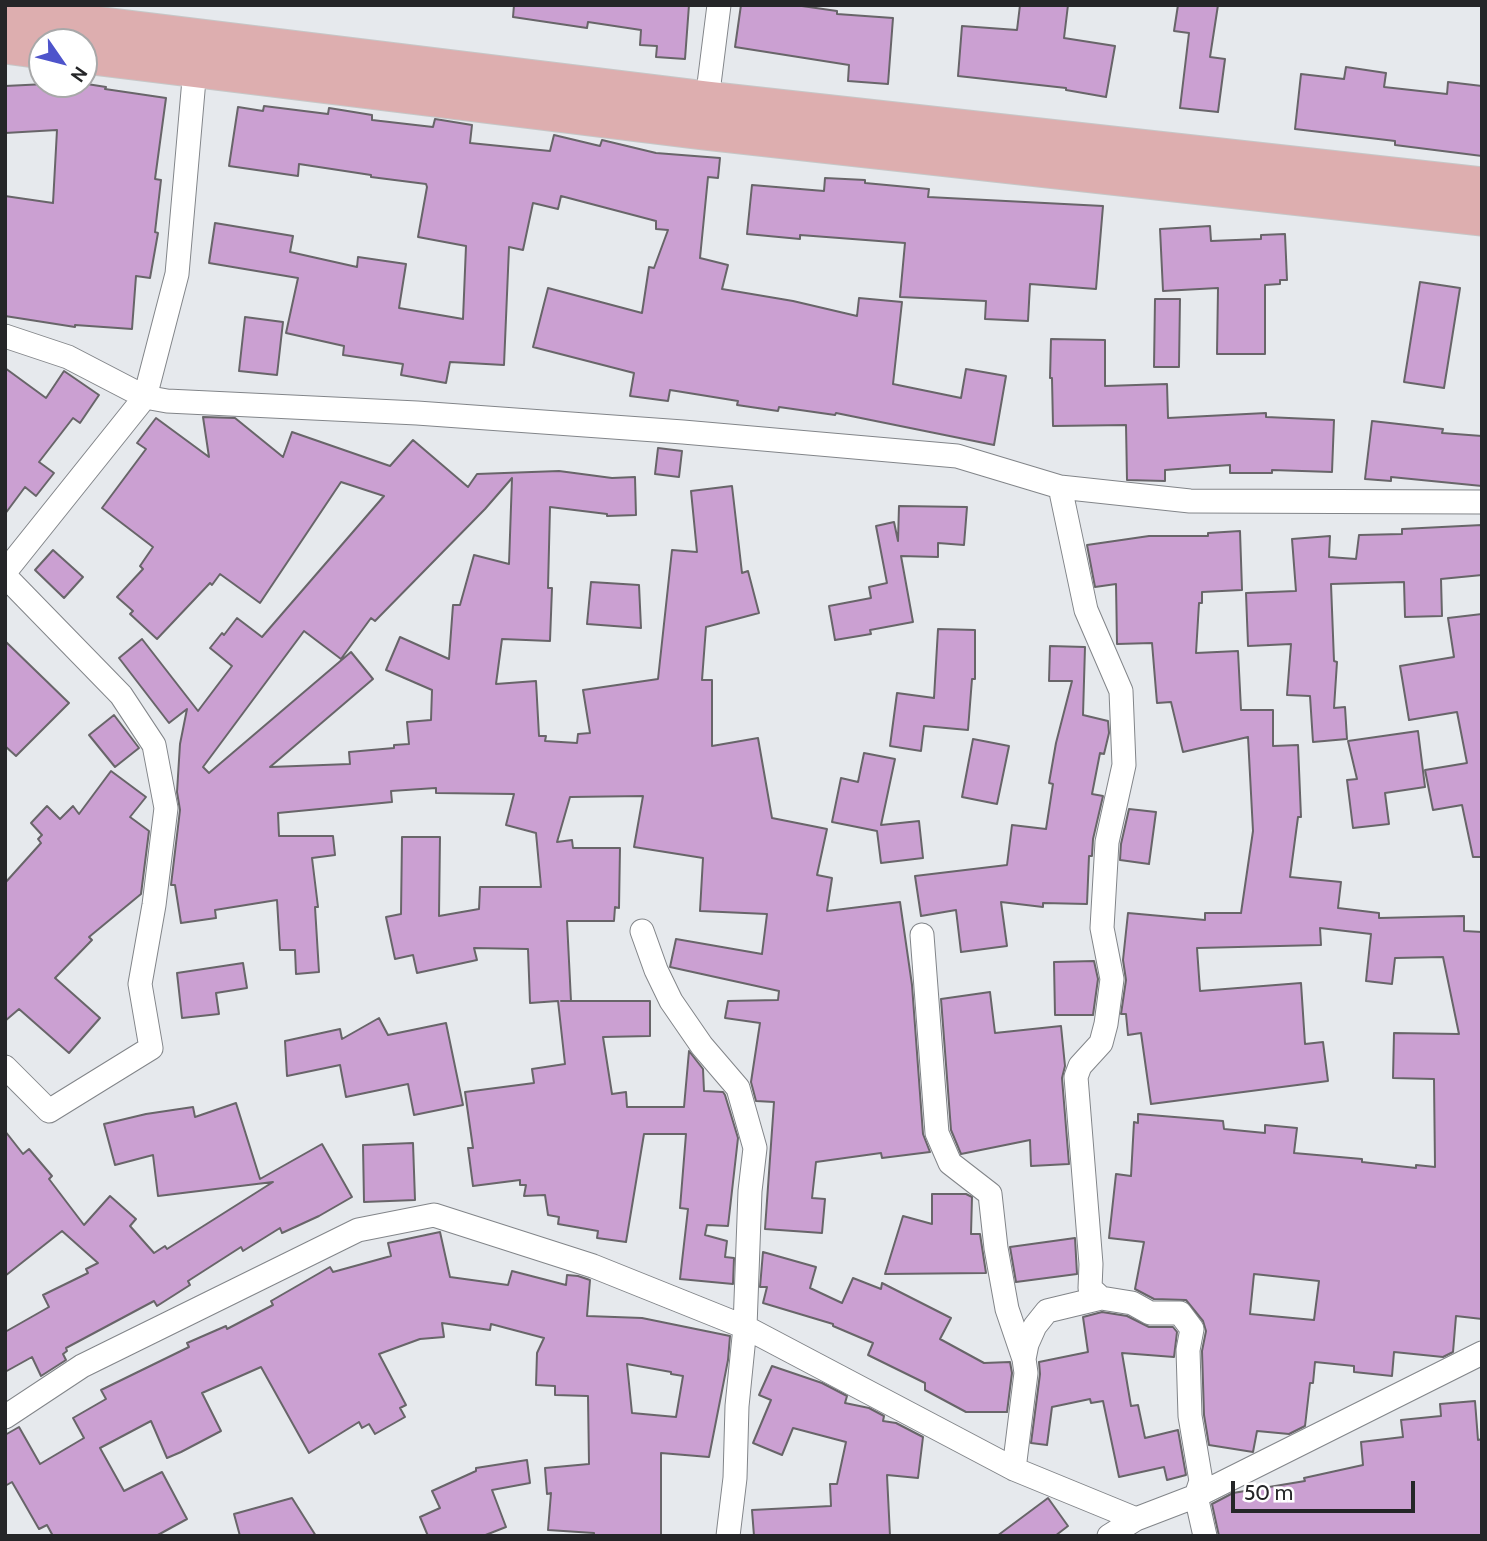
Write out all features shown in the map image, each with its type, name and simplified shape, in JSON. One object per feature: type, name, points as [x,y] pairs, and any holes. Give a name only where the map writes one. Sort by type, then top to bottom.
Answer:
[{"type":"main road","points":[[5,14],[707,100],[1482,186]]},
{"type":"main road","points":[[5,45],[28,48]]},
{"type":"main road","points":[[98,57],[703,131],[1482,217]]},
{"type":"street","points":[[707,100],[719,5]]},
{"type":"street","points":[[5,1067],[49,1111],[151,1048],[140,984],[154,905],[166,808],[154,746],[121,695],[5,574],[145,397],[177,274],[195,68]]},
{"type":"street","points":[[5,336],[68,357],[145,397],[192,402],[416,412],[957,456],[1059,487],[1190,501],[1482,502]]},
{"type":"street","points":[[1059,487],[1086,610],[1121,691],[1124,765],[1107,842],[1102,928],[1112,978],[1101,1043],[1080,1066],[1076,1077],[1091,1264],[1090,1288],[1101,1298]]},
{"type":"street","points":[[642,932],[671,1001],[702,1046],[738,1088],[755,1148],[750,1191],[746,1327],[737,1406],[735,1478],[728,1536]]},
{"type":"street","points":[[922,935],[937,1133],[950,1163],[990,1194],[1007,1309],[1024,1359],[1026,1373],[1014,1469]]},
{"type":"street","points":[[5,1417],[82,1366],[358,1230],[434,1215],[593,1266],[746,1327],[1014,1469],[1136,1520]]},
{"type":"street","points":[[1024,1359],[1035,1326],[1047,1311],[1101,1298],[1132,1303],[1150,1313],[1180,1313],[1192,1329],[1188,1350],[1190,1416],[1201,1480],[1196,1496],[1205,1536]]},
{"type":"street","points":[[1109,1536],[1136,1520],[1196,1496],[1479,1362]]},
{"type":"building","points":[[514,5],[689,5],[685,59],[656,57],[657,46],[640,45],[641,30],[588,22],[587,28],[513,17]]},
{"type":"building","points":[[741,5],[795,5],[837,11],[837,14],[893,18],[888,84],[848,81],[849,65],[735,47]]},
{"type":"building","points":[[1020,5],[1068,5],[1064,38],[1115,46],[1106,97],[1066,88],[958,76],[962,26],[1017,30]]},
{"type":"building","points":[[1178,5],[1218,5],[1210,57],[1225,59],[1218,112],[1180,108],[1189,33],[1174,31]]},
{"type":"building","points":[[1346,67],[1386,73],[1384,87],[1447,94],[1448,82],[1482,86],[1482,156],[1395,145],[1395,141],[1295,129],[1301,74],[1344,79]]},
{"type":"building","points":[[28,85],[28,98],[98,98],[98,86],[166,98],[155,179],[161,180],[155,232],[158,233],[150,278],[136,276],[132,329],[75,327],[5,316],[5,196],[53,203],[57,130],[5,133],[5,86]]},
{"type":"building","points":[[264,106],[328,114],[329,108],[372,115],[372,120],[433,127],[435,119],[472,125],[470,143],[550,151],[554,135],[600,146],[602,140],[656,153],[720,158],[718,178],[708,177],[700,258],[728,265],[722,289],[793,301],[857,316],[859,298],[902,302],[893,384],[961,398],[966,369],[1006,376],[994,445],[836,413],[779,407],[778,411],[737,405],[738,401],[670,390],[668,401],[630,396],[634,373],[533,347],[548,288],[642,313],[649,267],[654,268],[668,230],[656,229],[656,221],[561,196],[558,209],[533,203],[523,250],[509,247],[504,365],[450,362],[446,383],[401,375],[403,364],[343,355],[344,346],[286,333],[298,278],[209,263],[215,223],[293,236],[290,252],[357,267],[358,257],[406,264],[399,308],[463,319],[466,246],[418,237],[426,184],[299,164],[298,176],[229,166],[238,107],[263,111]]},
{"type":"building","points":[[825,178],[865,180],[865,183],[929,189],[928,197],[1103,206],[1096,289],[1030,284],[1028,321],[985,319],[986,301],[900,297],[905,243],[747,234],[752,185],[824,191]]},
{"type":"building","points":[[1210,226],[1211,241],[1261,239],[1261,235],[1285,234],[1287,280],[1280,280],[1280,284],[1265,285],[1265,354],[1217,354],[1218,288],[1163,291],[1160,229]]},
{"type":"building","points":[[1420,282],[1460,288],[1444,388],[1404,382]]},
{"type":"building","points":[[1155,299],[1180,299],[1179,367],[1154,367]]},
{"type":"building","points":[[245,317],[283,322],[277,375],[239,371]]},
{"type":"building","points":[[1051,339],[1105,340],[1105,386],[1167,384],[1168,418],[1266,413],[1266,417],[1334,420],[1332,472],[1272,470],[1272,473],[1230,473],[1230,465],[1165,470],[1165,481],[1127,480],[1126,425],[1053,426]]},
{"type":"building","points":[[5,368],[46,398],[64,371],[99,395],[80,423],[73,418],[39,462],[54,473],[36,496],[25,487],[5,514]]},
{"type":"building","points":[[203,417],[235,418],[283,457],[292,432],[390,466],[413,440],[468,487],[477,474],[559,471],[612,478],[635,477],[636,515],[607,516],[550,507],[550,641],[502,639],[496,684],[536,681],[539,736],[546,736],[545,741],[577,743],[578,734],[590,733],[583,690],[658,679],[672,550],[697,552],[691,491],[732,486],[742,573],[748,571],[759,613],[706,627],[702,680],[712,680],[712,746],[758,738],[772,818],[827,829],[817,875],[832,878],[827,911],[900,902],[912,985],[923,1134],[930,1152],[882,1158],[881,1153],[816,1162],[812,1198],[825,1199],[822,1233],[765,1229],[774,1102],[756,1101],[751,1082],[760,1023],[725,1018],[728,1001],[778,1000],[779,991],[670,967],[676,939],[762,954],[767,914],[700,911],[703,858],[634,847],[643,796],[570,797],[557,842],[572,840],[573,848],[620,848],[619,908],[615,907],[614,921],[567,921],[571,1001],[650,1001],[650,1036],[603,1037],[612,1094],[626,1092],[627,1107],[684,1107],[689,1051],[703,1069],[704,1091],[723,1092],[725,1095],[738,1138],[728,1226],[707,1225],[705,1235],[727,1241],[725,1257],[734,1258],[733,1284],[680,1279],[688,1209],[680,1208],[686,1134],[644,1134],[626,1242],[597,1238],[598,1231],[558,1224],[559,1217],[548,1215],[545,1195],[524,1196],[526,1185],[520,1185],[520,1180],[473,1186],[468,1148],[473,1148],[465,1092],[534,1083],[532,1069],[565,1064],[558,1001],[530,1003],[528,949],[474,948],[477,960],[417,973],[413,955],[395,959],[386,917],[401,914],[402,837],[440,837],[439,916],[479,909],[480,887],[541,887],[536,833],[506,825],[514,794],[436,793],[436,788],[391,791],[392,802],[278,813],[279,836],[333,836],[335,855],[312,858],[318,907],[315,907],[319,972],[296,974],[295,950],[280,950],[277,900],[215,910],[216,918],[181,923],[175,885],[171,885],[180,810],[177,792],[180,744],[187,709],[169,723],[119,658],[142,639],[198,711],[232,666],[210,648],[222,633],[224,635],[237,618],[262,637],[384,496],[341,482],[260,603],[220,574],[157,639],[130,614],[133,611],[117,597],[143,569],[140,566],[153,547],[102,508],[146,449],[137,443],[156,418],[209,457]],"holes":[[[512,478],[509,564],[474,555],[460,605],[453,605],[449,659],[400,637],[386,670],[432,690],[431,720],[407,722],[409,744],[349,752],[350,764],[270,767],[373,679],[351,652],[209,773],[203,767],[304,631],[341,659],[371,618],[375,621]]]},
{"type":"building","points":[[1372,421],[1443,429],[1442,433],[1482,436],[1482,486],[1391,477],[1391,481],[1365,479]]},
{"type":"building","points":[[658,448],[682,451],[679,477],[655,474]]},
{"type":"building","points":[[899,506],[967,507],[964,545],[938,543],[938,557],[901,556],[913,622],[870,630],[871,634],[835,640],[829,606],[871,598],[869,587],[887,583],[876,526],[894,522],[898,541]]},
{"type":"building","points":[[1482,525],[1482,575],[1441,579],[1442,616],[1405,617],[1404,582],[1331,584],[1334,661],[1337,662],[1334,708],[1345,707],[1347,739],[1313,742],[1310,696],[1287,695],[1291,644],[1248,646],[1246,593],[1296,591],[1292,539],[1330,536],[1329,557],[1356,559],[1359,535],[1402,534],[1402,529]]},
{"type":"building","points":[[1240,531],[1242,590],[1202,592],[1196,653],[1238,651],[1241,710],[1273,710],[1273,746],[1298,745],[1301,817],[1298,817],[1290,877],[1341,882],[1338,908],[1379,913],[1379,918],[1464,916],[1464,931],[1482,932],[1482,1319],[1456,1316],[1453,1352],[1443,1357],[1394,1352],[1392,1376],[1354,1372],[1354,1366],[1315,1362],[1305,1426],[1289,1434],[1257,1431],[1253,1452],[1209,1445],[1204,1415],[1202,1351],[1206,1331],[1203,1321],[1186,1300],[1154,1299],[1135,1289],[1144,1242],[1109,1238],[1116,1174],[1131,1176],[1134,1122],[1138,1123],[1138,1114],[1223,1121],[1224,1129],[1265,1133],[1265,1125],[1297,1128],[1294,1153],[1362,1159],[1362,1162],[1416,1168],[1416,1165],[1435,1167],[1434,1079],[1393,1078],[1394,1033],[1459,1034],[1443,957],[1395,958],[1392,984],[1366,981],[1371,934],[1320,928],[1321,945],[1197,948],[1200,991],[1301,983],[1305,1044],[1323,1042],[1328,1081],[1151,1104],[1141,1033],[1128,1035],[1126,1014],[1121,1014],[1126,980],[1123,960],[1128,913],[1205,920],[1205,913],[1241,913],[1253,831],[1248,737],[1183,752],[1171,702],[1157,703],[1152,643],[1117,644],[1116,584],[1095,587],[1087,545],[1149,536],[1208,536],[1208,533]],"holes":[[[1254,1274],[1319,1281],[1314,1320],[1250,1314]]]},
{"type":"building","points":[[53,550],[83,577],[64,598],[35,570]]},
{"type":"building","points":[[591,582],[639,585],[641,628],[587,624]]},
{"type":"building","points":[[1482,614],[1482,857],[1473,857],[1462,805],[1433,810],[1425,770],[1467,763],[1457,712],[1409,720],[1400,666],[1454,657],[1448,618]]},
{"type":"building","points":[[938,629],[975,630],[975,679],[972,679],[968,730],[924,726],[921,751],[890,746],[897,693],[934,698]]},
{"type":"building","points":[[5,641],[69,703],[16,756],[5,746]]},
{"type":"building","points":[[1050,646],[1085,647],[1083,715],[1108,721],[1109,733],[1104,754],[1100,753],[1092,794],[1103,796],[1092,856],[1089,856],[1087,904],[1043,903],[1043,907],[1001,902],[1007,946],[961,952],[956,910],[921,916],[915,876],[1007,865],[1012,825],[1046,829],[1053,784],[1049,783],[1056,743],[1072,681],[1049,681]]},
{"type":"building","points":[[114,715],[139,748],[115,767],[89,735]]},
{"type":"building","points":[[1418,731],[1425,787],[1385,793],[1389,824],[1353,828],[1347,780],[1357,779],[1348,741]]},
{"type":"building","points":[[973,739],[1009,746],[997,804],[962,797]]},
{"type":"building","points":[[864,753],[895,759],[881,825],[919,821],[923,858],[881,863],[877,831],[832,822],[841,778],[858,782]]},
{"type":"building","points":[[111,771],[146,797],[130,817],[149,831],[141,894],[89,937],[92,940],[55,978],[100,1018],[69,1053],[19,1009],[5,1021],[5,883],[41,843],[38,839],[42,835],[31,823],[47,806],[60,819],[73,806],[79,814]]},
{"type":"building","points":[[1129,809],[1156,812],[1149,864],[1120,860]]},
{"type":"building","points":[[1094,961],[1098,979],[1093,1015],[1055,1015],[1054,962]]},
{"type":"building","points":[[243,963],[247,988],[216,993],[219,1014],[182,1018],[177,973]]},
{"type":"building","points":[[990,992],[995,1033],[1061,1026],[1069,1164],[1031,1166],[1030,1140],[961,1154],[951,1130],[941,999]]},
{"type":"building","points":[[379,1018],[388,1035],[446,1023],[463,1105],[414,1115],[408,1084],[346,1097],[340,1065],[287,1076],[285,1041],[340,1029],[342,1039]]},
{"type":"building","points":[[236,1103],[260,1179],[322,1144],[352,1197],[282,1233],[280,1228],[243,1251],[241,1247],[188,1281],[190,1285],[157,1306],[154,1301],[66,1348],[67,1351],[63,1354],[66,1360],[41,1376],[32,1357],[5,1372],[5,1332],[49,1307],[43,1295],[88,1273],[86,1269],[98,1263],[62,1231],[5,1276],[5,1131],[23,1154],[29,1149],[52,1176],[49,1179],[84,1225],[110,1196],[136,1219],[130,1226],[154,1253],[165,1246],[167,1249],[273,1182],[158,1196],[153,1155],[115,1165],[104,1124],[193,1107],[195,1117]]},
{"type":"building","points":[[413,1143],[415,1200],[364,1202],[363,1145]]},
{"type":"building","points":[[932,1194],[966,1194],[972,1197],[971,1234],[980,1234],[986,1273],[885,1274],[903,1216],[932,1224]]},
{"type":"building","points":[[440,1232],[450,1277],[508,1285],[512,1271],[566,1285],[567,1275],[578,1276],[590,1280],[587,1316],[642,1318],[730,1336],[728,1360],[709,1457],[661,1453],[661,1536],[594,1536],[594,1533],[548,1530],[551,1493],[547,1494],[545,1468],[589,1464],[588,1396],[555,1395],[555,1386],[536,1385],[537,1353],[544,1338],[491,1324],[490,1330],[442,1323],[444,1337],[420,1339],[379,1354],[406,1405],[400,1408],[405,1417],[375,1434],[369,1424],[362,1428],[359,1422],[309,1453],[261,1367],[202,1393],[221,1431],[181,1452],[167,1458],[151,1421],[100,1448],[124,1491],[162,1472],[187,1519],[156,1536],[53,1536],[47,1525],[39,1529],[12,1482],[5,1486],[5,1435],[19,1427],[40,1464],[84,1438],[73,1418],[106,1399],[101,1390],[189,1347],[187,1343],[226,1326],[227,1329],[273,1305],[271,1301],[330,1267],[333,1272],[391,1256],[388,1243]],"holes":[[[627,1364],[683,1376],[676,1417],[632,1413]]]},
{"type":"building","points":[[1075,1238],[1077,1274],[1016,1282],[1010,1247]]},
{"type":"building","points":[[763,1252],[816,1267],[810,1288],[842,1303],[853,1278],[881,1289],[882,1283],[951,1318],[940,1339],[984,1363],[1010,1362],[1012,1373],[1007,1412],[966,1412],[925,1390],[925,1383],[868,1355],[873,1343],[833,1324],[763,1303],[767,1287],[760,1287]]},
{"type":"building","points":[[1102,1312],[1127,1316],[1149,1327],[1173,1327],[1177,1332],[1174,1357],[1122,1353],[1131,1406],[1138,1405],[1145,1438],[1178,1430],[1186,1475],[1167,1480],[1164,1467],[1119,1477],[1103,1401],[1091,1403],[1090,1399],[1052,1407],[1047,1445],[1031,1443],[1040,1374],[1039,1362],[1088,1352],[1083,1317]]},
{"type":"building","points":[[772,1366],[822,1383],[847,1396],[845,1403],[869,1408],[884,1416],[883,1421],[896,1423],[923,1437],[918,1478],[887,1475],[890,1536],[754,1536],[752,1510],[831,1506],[830,1484],[837,1484],[846,1442],[793,1428],[782,1455],[753,1443],[771,1400],[759,1395]]},
{"type":"building","points":[[1475,1401],[1478,1440],[1482,1439],[1482,1536],[1219,1536],[1212,1504],[1233,1493],[1305,1481],[1304,1478],[1363,1465],[1361,1442],[1403,1437],[1401,1420],[1441,1416],[1440,1404]]},
{"type":"building","points":[[527,1460],[530,1483],[492,1490],[506,1527],[483,1536],[428,1536],[420,1517],[440,1508],[432,1491],[476,1471],[476,1468]]},
{"type":"building","points":[[292,1498],[316,1536],[240,1536],[234,1514]]},
{"type":"building","points":[[1048,1498],[1068,1526],[1055,1536],[997,1536]]}]
